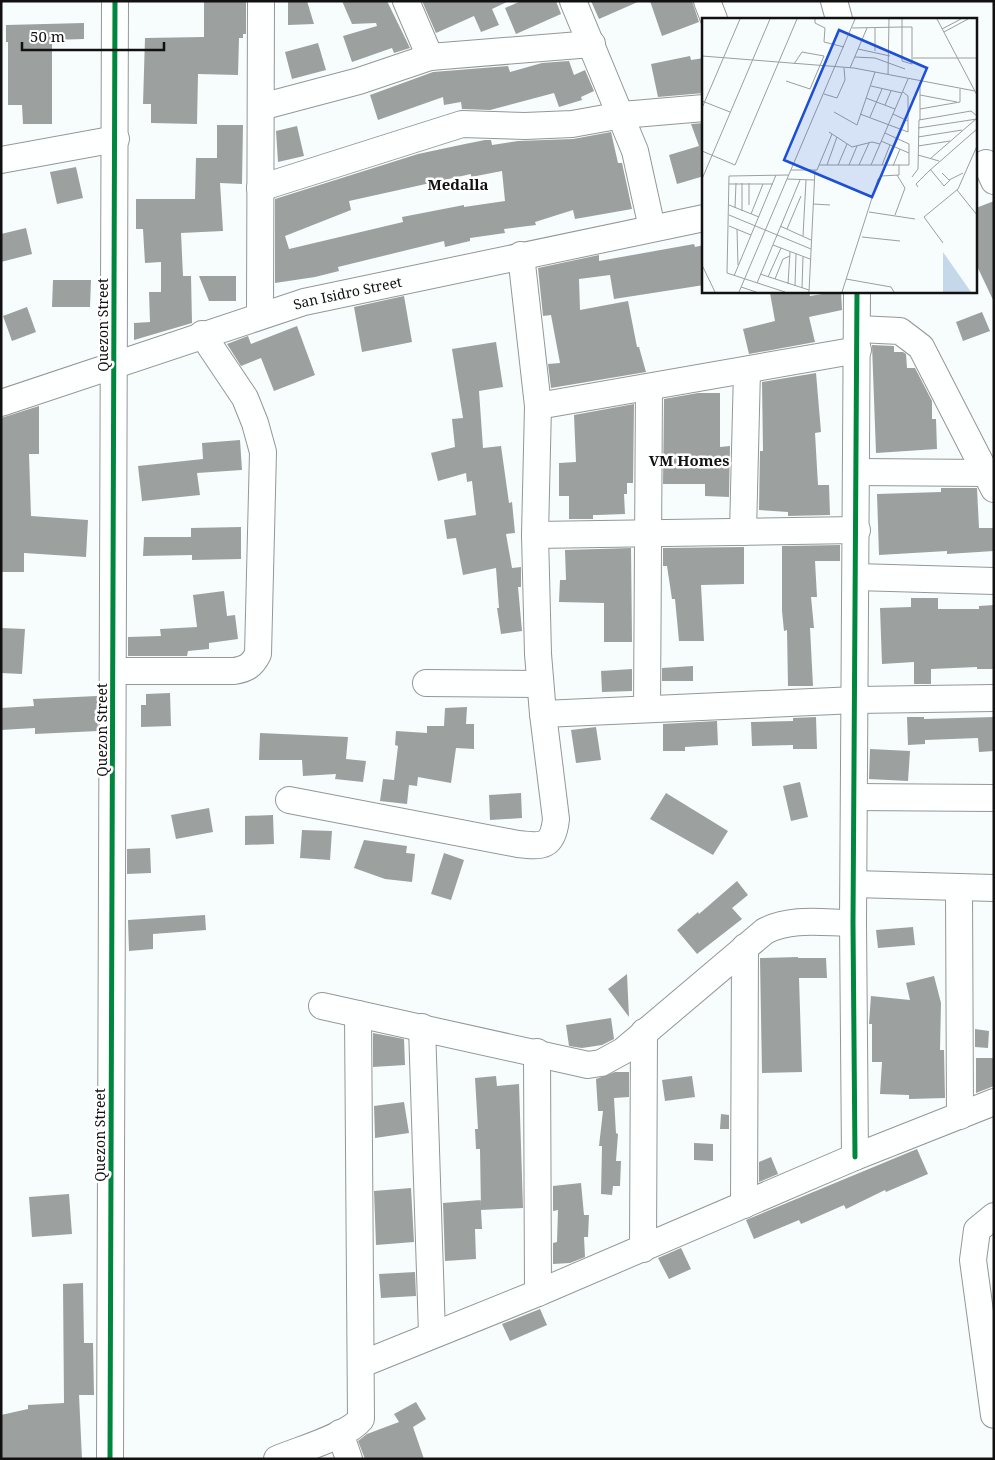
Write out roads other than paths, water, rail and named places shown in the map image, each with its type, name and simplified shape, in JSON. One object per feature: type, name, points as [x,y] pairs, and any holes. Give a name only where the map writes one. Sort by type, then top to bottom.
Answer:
[{"type":"street","name":"Quezon Street","points":[[110,1459],[115,1]]},
{"type":"street","points":[[260,315],[261,1]]},
{"type":"street","points":[[406,1],[430,57]]},
{"type":"street","points":[[573,1],[622,115],[635,151],[652,228]]},
{"type":"street","points":[[707,1],[714,18]]},
{"type":"street","points":[[834,1],[839,18]]},
{"type":"street","points":[[262,107],[359,80],[430,57],[592,44]]},
{"type":"street","points":[[260,188],[462,124],[525,126],[572,124],[622,115],[702,108]]},
{"type":"street","points":[[1,160],[116,139]]},
{"type":"street","name":"San Isidro Street","points":[[1,402],[260,315],[343,292],[702,218]]},
{"type":"street","points":[[289,800],[518,844],[543,845],[555,833],[556,818],[540,684],[535,535],[538,406],[521,255]]},
{"type":"street","points":[[855,1157],[853,923],[856,700],[857,292]]},
{"type":"street","points":[[538,406],[747,370],[858,340],[900,331],[922,347],[990,481]]},
{"type":"street","points":[[114,672],[234,671],[246,668],[254,663],[258,654],[263,452],[255,423],[245,398],[202,334]]},
{"type":"street","points":[[742,532],[747,370]]},
{"type":"street","points":[[647,709],[649,386]]},
{"type":"street","points":[[857,472],[990,481]]},
{"type":"street","points":[[535,535],[857,530]]},
{"type":"street","points":[[856,577],[994,581]]},
{"type":"street","points":[[426,683],[540,684]]},
{"type":"street","points":[[543,714],[856,700],[994,698]]},
{"type":"street","points":[[854,797],[994,798]]},
{"type":"street","points":[[854,884],[959,889],[994,888]]},
{"type":"street","points":[[959,889],[960,1116]]},
{"type":"street","points":[[322,1006],[537,1052],[588,1065],[601,1063],[623,1051],[745,947],[778,924],[794,922],[853,923]]},
{"type":"street","points":[[744,1205],[745,947]]},
{"type":"street","points":[[277,1459],[340,1433],[356,1425],[361,1419],[358,1014]]},
{"type":"street","points":[[422,1028],[432,1334]]},
{"type":"street","points":[[643,1248],[644,1032]]},
{"type":"street","points":[[537,1052],[538,1293]]},
{"type":"street","points":[[362,1364],[432,1334],[538,1293],[855,1157],[994,1102]]},
{"type":"street","points":[[994,1216],[977,1230],[973,1260],[994,1415]]},
{"type":"street","points":[[340,1433],[349,1459]]},
{"type":"district","name":"Medalla","points":[[458,185]]},
{"type":"district","name":"VM Homes","points":[[689,461]]}]
